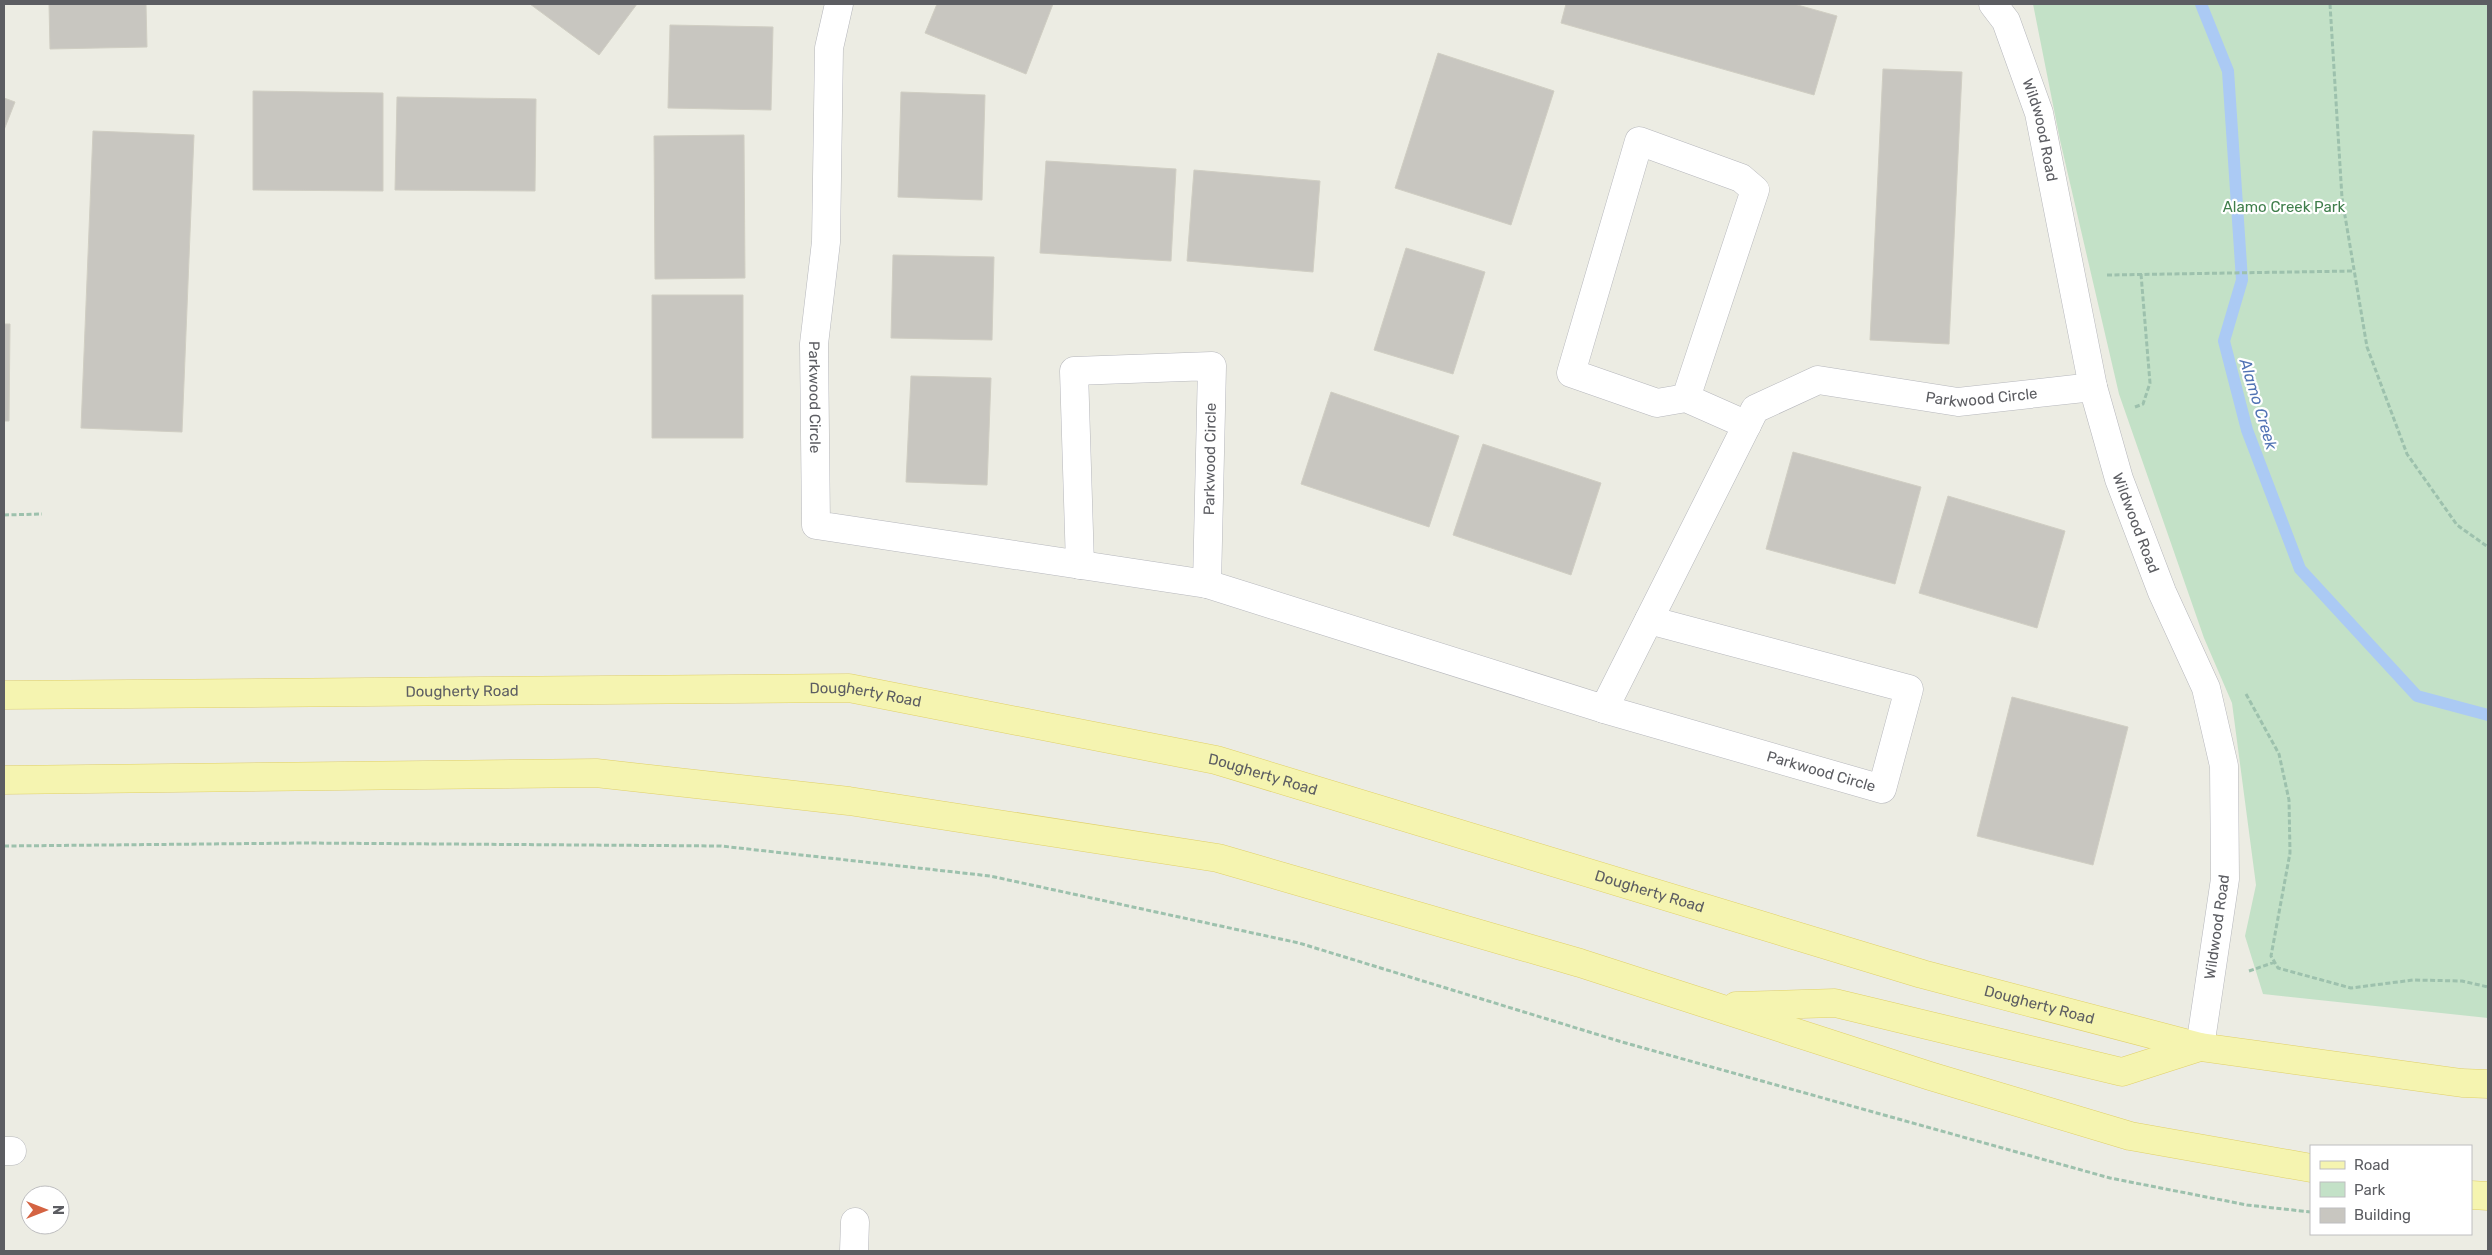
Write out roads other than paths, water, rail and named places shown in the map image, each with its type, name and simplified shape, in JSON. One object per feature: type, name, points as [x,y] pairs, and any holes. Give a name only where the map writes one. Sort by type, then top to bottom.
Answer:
[{"type":"main road","name":"Dougherty Road","points":[[4,694],[849,688],[1216,760],[1922,974],[2200,1047],[2462,1083],[2488,1084]]},
{"type":"main road","points":[[4,780],[596,772],[850,801],[1218,858],[1580,963],[1930,1076],[2130,1136],[2310,1168]]},
{"type":"main road","points":[[1715,1006],[1835,1003],[2122,1072],[2200,1047]]},
{"type":"main road","points":[[2472,1195],[2488,1196]]},
{"type":"street","name":"Parkwood Circle","points":[[839,4],[829,48],[826,242],[814,344],[816,525],[1207,584],[1604,709],[1882,789],[1909,689],[1648,620]]},
{"type":"street","name":"Wildwood Road","points":[[1993,4],[2006,21],[2039,113],[2093,387],[2119,479],[2162,592],[2206,688],[2224,766],[2225,879],[2200,1047]]},
{"type":"street","points":[[1686,398],[1755,190],[1741,178],[1639,141],[1570,373],[1657,403],[1686,398],[1747,425]]},
{"type":"street","name":"Parkwood Circle","points":[[1080,565],[1074,371],[1212,366],[1207,584]]},
{"type":"street","name":"Parkwood Circle","points":[[1604,709],[1755,409],[1818,380],[1958,402],[2093,387]]},
{"type":"street","points":[[854,1251],[855,1222]]},
{"type":"waterway","name":"Alamo Creek","points":[[2201,4],[2228,71],[2242,280],[2224,341],[2247,430],[2300,569],[2417,696],[2488,715]]},
{"type":"park label","name":"Alamo Creek Park","points":[[2284,207]]}]
